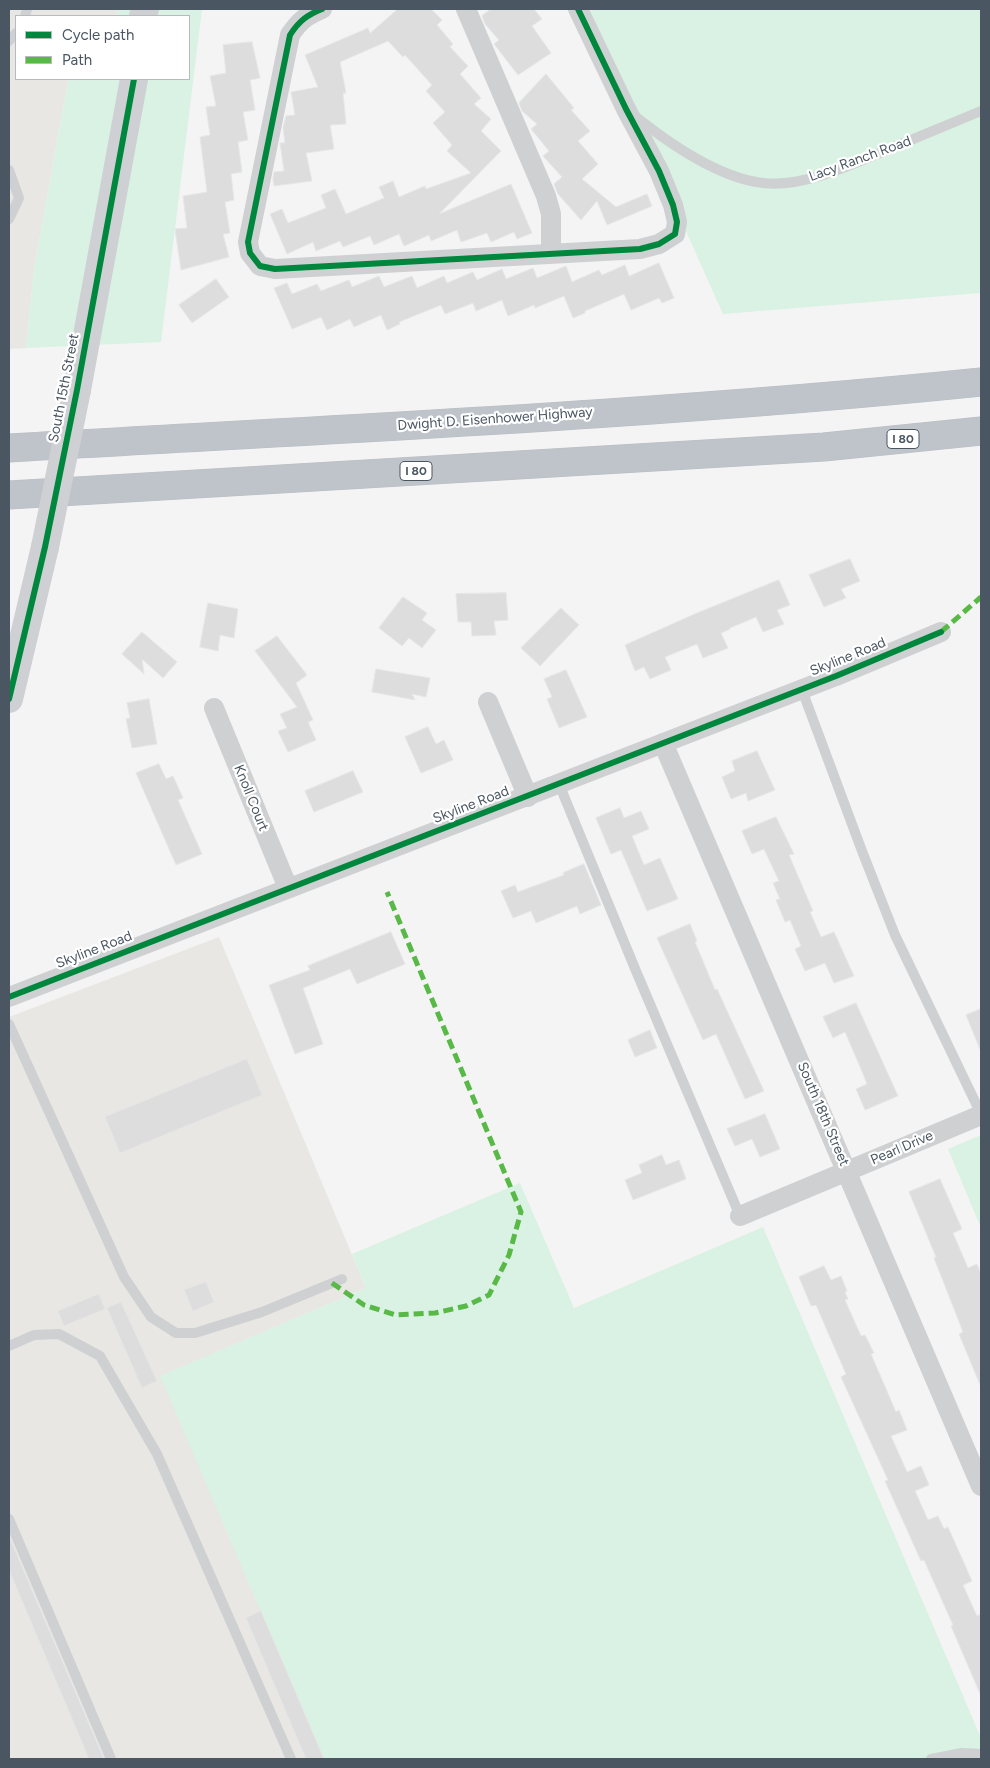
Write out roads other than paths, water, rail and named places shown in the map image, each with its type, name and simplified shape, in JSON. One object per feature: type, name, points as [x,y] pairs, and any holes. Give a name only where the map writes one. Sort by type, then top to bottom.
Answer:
[{"type":"highway","name":"Dwight D. Eisenhower Highway","points":[[9,448],[545,417],[862,394],[981,382]]},
{"type":"highway","name":"I 80","points":[[9,495],[824,447],[981,431]]},
{"type":"main road","name":"South 15th Street","points":[[9,700],[45,547],[77,390],[134,80]]},
{"type":"street","points":[[322,9],[306,16],[297,24],[290,35],[248,242],[250,253],[260,266],[275,269],[551,254],[640,249],[659,244],[675,234],[677,222],[673,205],[659,171],[626,109]]},
{"type":"street","points":[[466,9],[546,196],[551,214],[551,254]]},
{"type":"street","name":"Lacy Ranch Road","points":[[578,9],[626,109]]},
{"type":"street","name":"Skyline Road","points":[[9,997],[802,690],[941,632]]},
{"type":"street","points":[[488,702],[528,797]]},
{"type":"street","name":"Knoll Court","points":[[214,708],[288,888]]},
{"type":"street","name":"South 18th Street","points":[[663,743],[981,1486]]},
{"type":"street","name":"Pearl Drive","points":[[740,1216],[981,1114]]},
{"type":"lane","name":"Lacy Ranch Road","points":[[626,109],[664,140],[693,156],[729,174],[763,183],[794,182],[851,165],[981,111]]},
{"type":"lane","points":[[9,170],[19,198],[9,221]]},
{"type":"lane","points":[[802,690],[895,935],[981,1114]]},
{"type":"lane","points":[[559,784],[740,1216]]},
{"type":"lane","points":[[9,1024],[124,1277],[151,1317],[176,1333],[195,1333],[262,1312],[342,1279]]},
{"type":"lane","points":[[9,1346],[34,1335],[59,1334],[100,1356],[158,1454],[292,1759]]},
{"type":"lane","points":[[9,1521],[111,1759]]},
{"type":"lane","points":[[931,1759],[962,1753],[981,1754]]}]
